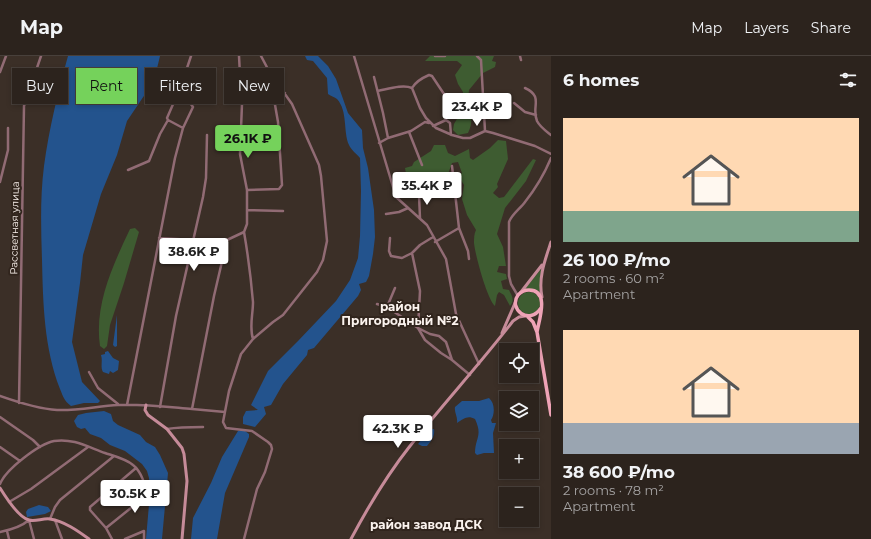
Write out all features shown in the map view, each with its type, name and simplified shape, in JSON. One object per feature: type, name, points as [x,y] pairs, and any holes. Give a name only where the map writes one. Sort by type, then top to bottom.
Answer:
[{"type":"main road","points":[[536,332],[542,301],[540,283],[545,259],[551,242]]},
{"type":"main road","points":[[498,340],[508,321],[519,294],[538,271],[545,259]]},
{"type":"main road","points":[[519,294],[526,290],[533,290],[539,294],[542,301]]},
{"type":"main road","points":[[516,301],[519,312],[533,322],[551,415]]},
{"type":"main road","points":[[351,539],[368,508],[395,466],[410,446],[516,318],[535,315],[541,308]]},
{"type":"main road","points":[[146,405],[145,410],[148,415],[167,429],[182,448],[185,461],[187,496],[182,539]]},
{"type":"main road","points":[[0,488],[9,502],[20,514],[29,520],[55,520],[80,532],[89,539]]},
{"type":"street","points":[[0,72],[6,56]]},
{"type":"street","name":"Рассветная улица","points":[[19,403],[24,106],[41,56]]},
{"type":"street","points":[[187,68],[191,56]]},
{"type":"street","points":[[239,56],[240,68]]},
{"type":"street","points":[[261,56],[267,68]]},
{"type":"street","points":[[354,56],[396,197],[427,225],[435,242],[448,263],[456,314],[479,364]]},
{"type":"street","points":[[435,56],[445,56]]},
{"type":"street","points":[[477,56],[481,60],[485,131]]},
{"type":"street","points":[[520,56],[521,60]]},
{"type":"street","points":[[412,88],[416,82],[430,75],[448,100]]},
{"type":"street","points":[[374,77],[388,138]]},
{"type":"street","points":[[378,91],[402,87],[412,88]]},
{"type":"street","points":[[412,88],[420,108],[432,126],[463,138],[470,138],[485,131],[535,146],[551,154]]},
{"type":"street","points":[[525,88],[533,92],[535,95],[538,124],[551,135]]},
{"type":"street","points":[[244,539],[257,489],[265,472],[272,449],[268,442],[252,431],[226,428],[222,422],[229,391],[241,354],[253,339],[283,315],[317,272],[323,260],[326,241],[319,166],[292,104],[284,93]]},
{"type":"street","points":[[514,103],[525,112],[536,116]]},
{"type":"street","points":[[128,170],[148,160],[168,120],[167,118],[173,104]]},
{"type":"street","points":[[126,405],[175,158],[183,128],[193,107],[191,104]]},
{"type":"street","points":[[242,104],[240,154],[247,190],[247,224],[244,232],[252,293],[252,319],[250,331],[253,339]]},
{"type":"street","points":[[247,190],[279,189],[282,186],[278,122],[275,104]]},
{"type":"street","points":[[168,120],[183,128]]},
{"type":"street","points":[[432,126],[446,120],[450,123],[452,135]]},
{"type":"street","points":[[379,143],[388,138],[409,132],[425,122],[429,123]]},
{"type":"street","points":[[0,182],[8,150],[8,128]]},
{"type":"street","points":[[409,132],[422,165]]},
{"type":"street","points":[[160,407],[176,316],[205,183],[207,135]]},
{"type":"street","points":[[519,294],[511,284],[509,276],[509,222],[511,217],[521,208],[540,183],[551,158]]},
{"type":"street","points":[[452,166],[459,228],[468,251],[469,259]]},
{"type":"street","points":[[420,218],[419,195],[421,191]]},
{"type":"street","points":[[386,214],[399,212],[408,208]]},
{"type":"street","points":[[248,210],[283,211]]},
{"type":"street","points":[[435,242],[459,228]]},
{"type":"street","points":[[158,238],[227,240],[244,232]]},
{"type":"street","points":[[390,238],[388,251],[391,256],[402,258],[412,253],[420,245],[433,237]]},
{"type":"street","points":[[192,409],[214,296],[227,240]]},
{"type":"street","points":[[412,253],[420,291],[418,328],[424,340],[470,375]]},
{"type":"street","points":[[387,307],[395,288]]},
{"type":"street","points":[[377,304],[387,307],[418,328],[430,334],[439,336],[446,342],[452,360]]},
{"type":"street","points":[[89,372],[98,388],[119,405]]},
{"type":"street","points":[[0,396],[19,403],[55,410],[119,405],[146,405],[225,412]]},
{"type":"street","points":[[0,417],[40,447]]},
{"type":"street","points":[[167,429],[203,427]]},
{"type":"street","points":[[0,484],[6,473],[20,461],[40,447],[54,441],[67,441],[89,446],[114,456],[134,465],[140,474],[148,495],[106,528]]},
{"type":"street","points":[[9,502],[31,489],[89,446]]},
{"type":"street","points":[[0,447],[20,461]]},
{"type":"street","points":[[50,519],[60,500],[114,456]]},
{"type":"street","points":[[112,539],[106,528],[90,510],[90,507],[136,468]]},
{"type":"street","points":[[0,532],[7,531],[24,524],[29,520],[34,539]]},
{"type":"street","points":[[55,520],[62,539]]},
{"type":"street","points":[[7,531],[9,539]]},
{"type":"street","points":[[126,539],[144,531],[144,539]]},
{"type":"green space","points":[[430,56],[494,56],[492,61],[496,62],[495,67],[483,73],[469,90],[471,122],[468,133],[458,135],[453,130],[454,124],[461,112],[463,92],[455,75],[462,65],[457,61],[425,61]]},
{"type":"green space","points":[[498,140],[506,141],[508,159],[497,184],[498,187],[493,193],[499,198],[504,197],[533,159],[536,160],[526,181],[505,208],[497,234],[503,247],[506,266],[499,266],[497,272],[506,274],[507,279],[501,281],[503,289],[509,290],[512,296],[513,300],[510,306],[504,295],[499,292],[495,306],[488,295],[475,249],[474,238],[476,230],[467,215],[462,199],[464,185],[458,175],[462,173],[458,162],[452,163],[448,174],[434,179],[429,178],[423,184],[418,180],[408,184],[405,168],[412,166],[414,162],[431,151],[434,145],[445,145],[448,153],[455,156],[469,149],[470,158],[473,160],[490,148]]},
{"type":"green space","points":[[135,228],[139,232],[110,325],[107,346],[104,349],[100,346],[99,331],[102,300],[111,271],[130,229]]},
{"type":"green space","points":[[542,268],[541,293],[535,290],[525,289]]},
{"type":"green space","points":[[529,292],[537,295],[540,303],[537,311],[529,314],[521,311],[518,303],[521,295]]},
{"type":"water","points":[[68,56],[160,56],[157,68],[145,68],[145,94],[127,121],[117,155],[101,194],[83,255],[72,342],[82,382],[100,401],[98,403],[84,403],[71,406],[65,400],[60,389],[51,358],[45,325],[41,225],[44,166],[54,111],[56,104],[68,104],[68,68],[65,68]]},
{"type":"water","points":[[305,56],[318,56],[328,66],[336,79],[348,113],[362,130],[363,148],[368,168],[374,210],[375,237],[373,254],[369,276],[366,282],[359,284],[361,290],[358,296],[314,348],[308,350],[307,355],[283,384],[271,405],[264,407],[266,414],[255,427],[243,424],[243,417],[246,411],[258,410],[251,405],[268,371],[336,301],[350,280],[358,258],[361,191],[360,158],[349,145],[343,109],[337,99],[328,94],[327,78],[313,61],[307,60]]},
{"type":"water","points":[[117,315],[117,346],[115,347],[113,345]]},
{"type":"water","points":[[108,351],[113,358],[119,361],[118,370],[113,373],[110,371],[109,374],[103,372],[102,370],[101,355]]},
{"type":"water","points":[[489,398],[494,409],[491,420],[492,423],[496,423],[493,433],[494,453],[477,455],[475,453],[475,448],[479,433],[475,419],[468,417],[457,423],[455,407],[462,401],[479,401]]},
{"type":"water","points":[[104,411],[111,414],[113,421],[118,425],[140,435],[146,442],[155,447],[160,455],[168,473],[162,539],[146,539],[150,493],[149,478],[147,471],[142,464],[125,451],[110,445],[101,438],[90,434],[85,428],[81,429],[77,427],[74,421],[78,415]]},
{"type":"water","points":[[424,417],[427,418],[418,428],[410,441],[409,437],[413,428]]},
{"type":"water","points":[[434,429],[433,438],[427,446],[418,444],[429,430]]},
{"type":"water","points":[[238,431],[245,431],[249,434],[249,437],[225,493],[217,539],[191,539],[193,518],[211,483],[222,457]]},
{"type":"water","points":[[39,505],[48,507],[51,511],[45,514],[27,517],[26,512],[28,509]]},
{"type":"district","name":"район Пригородный №2","points":[[400,314]]},
{"type":"district","name":"район завод ДСК","points":[[426,525]]}]
